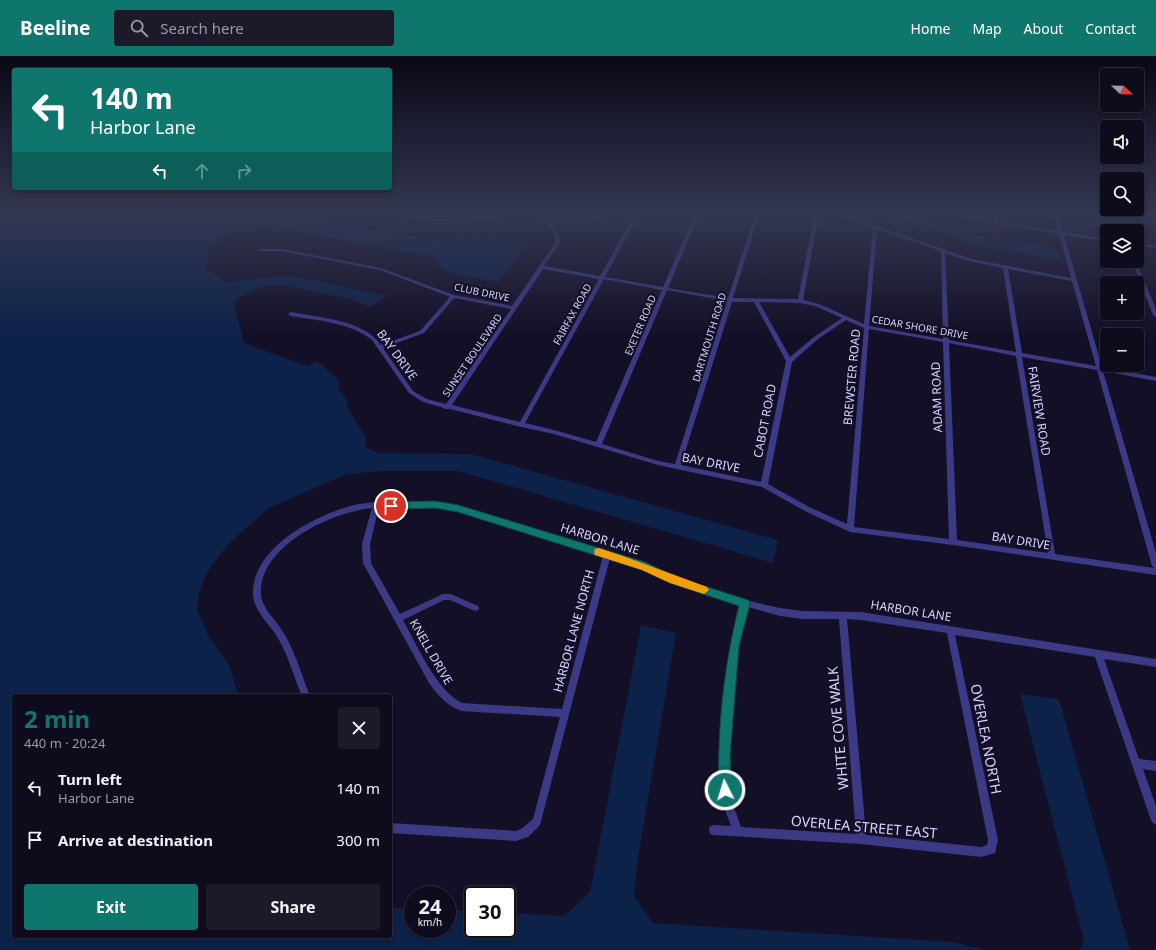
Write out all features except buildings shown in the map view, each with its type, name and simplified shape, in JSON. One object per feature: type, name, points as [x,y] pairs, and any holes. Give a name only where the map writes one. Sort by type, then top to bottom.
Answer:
[{"type":"street","name":"CLUB DRIVE","points":[[301,254],[381,269],[453,296],[514,308]]},
{"type":"street","name":"SUNSET BOULEVARD","points":[[447,408],[550,254]]},
{"type":"street","name":"FAIRFAX ROAD","points":[[521,425],[615,254]]},
{"type":"street","name":"EXETER ROAD","points":[[598,445],[680,254]]},
{"type":"street","name":"DARTMOUTH ROAD","points":[[677,467],[745,254]]},
{"type":"street","points":[[800,301],[809,254]]},
{"type":"street","name":"BREWSTER ROAD","points":[[850,529],[873,254]]},
{"type":"street","name":"ADAM ROAD","points":[[943,254],[953,542]]},
{"type":"street","points":[[953,254],[1005,268],[1074,280]]},
{"type":"street","points":[[1067,254],[1100,369]]},
{"type":"street","name":"CEDAR SHORE DRIVE","points":[[541,268],[730,300],[800,301],[817,305],[867,327],[1100,369]]},
{"type":"street","name":"FAIRVIEW ROAD","points":[[1005,268],[1052,557]]},
{"type":"street","points":[[1137,268],[1156,315]]},
{"type":"street","points":[[379,347],[422,332],[453,296]]},
{"type":"street","points":[[756,301],[789,362],[816,338],[845,318]]},
{"type":"street","name":"BAY DRIVE","points":[[291,314],[360,329],[371,336],[411,392],[425,401],[447,408],[554,432],[658,463],[764,485],[807,509],[850,529],[953,542],[1156,572]]},
{"type":"street","name":"CABOT ROAD","points":[[764,485],[789,362]]},
{"type":"street","points":[[1101,372],[1156,566]]},
{"type":"street","name":"CEDAR SHORE DRIVE","points":[[1119,372],[1156,378]]},
{"type":"street","name":"HARBOR LANE","points":[[305,694],[281,636],[262,610],[257,595],[258,580],[267,561],[291,536],[351,508],[376,506],[435,505],[452,507],[645,566],[674,580],[745,603],[791,614],[861,616],[1156,663]]},
{"type":"street","name":"KNELL DRIVE","points":[[376,506],[366,544],[367,563],[432,680],[442,695],[451,702],[470,708],[564,713]]},
{"type":"street","name":"HARBOR LANE NORTH","points":[[564,713],[607,555]]},
{"type":"street","points":[[398,619],[444,597],[451,597],[475,608]]},
{"type":"street","points":[[738,831],[727,802],[723,778],[734,646],[745,603]]},
{"type":"street","name":"WHITE COVE WALK","points":[[843,615],[861,839]]},
{"type":"street","name":"OVERLEA NORTH","points":[[950,630],[993,840],[993,846],[988,851]]},
{"type":"street","points":[[1098,654],[1156,820]]},
{"type":"street","points":[[392,828],[516,836],[532,827],[536,822],[564,713]]},
{"type":"street","points":[[1136,763],[1156,766]]},
{"type":"street","name":"OVERLEA STREET EAST","points":[[714,830],[861,839],[981,852],[988,851]]},
{"type":"water","points":[[0,254],[207,254],[206,269],[228,282],[289,275],[386,296],[370,307],[347,298],[279,285],[260,288],[237,298],[234,304],[244,343],[307,366],[317,361],[336,377],[340,387],[338,389],[346,398],[347,406],[367,440],[365,447],[379,453],[471,454],[778,540],[773,563],[458,471],[385,471],[347,474],[269,508],[228,544],[206,574],[199,594],[197,609],[208,635],[229,665],[238,694],[12,694],[12,938],[392,938],[392,908],[404,909],[404,938],[456,938],[456,910],[464,911],[464,938],[516,938],[516,913],[564,916],[590,892],[641,625],[676,633],[637,864],[634,896],[653,923],[953,942],[986,950],[0,950]]},
{"type":"water","points":[[417,254],[520,254],[498,282],[451,273],[441,268],[435,257]]},
{"type":"water","points":[[1024,254],[1060,254],[1061,260]]},
{"type":"water","points":[[1020,694],[1059,699],[1130,950],[1080,950],[1084,941]]},
{"type":"slow traffic","points":[[599,552],[645,566],[674,580],[704,590]]},
{"type":"route","points":[[391,506],[435,505],[458,508],[645,566],[674,580],[745,603],[734,646],[724,755],[723,778],[725,790]]}]
